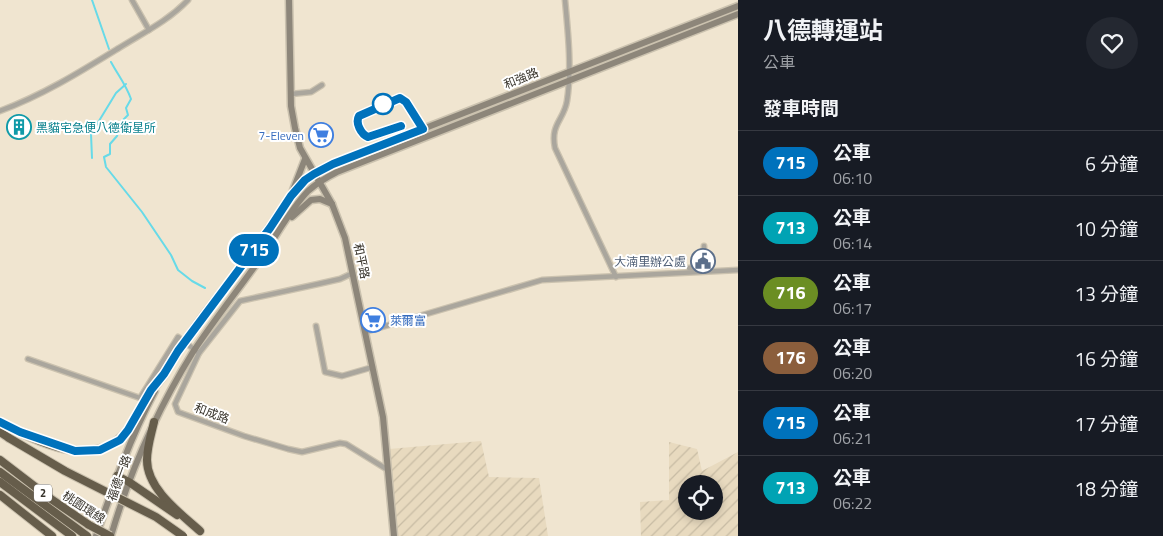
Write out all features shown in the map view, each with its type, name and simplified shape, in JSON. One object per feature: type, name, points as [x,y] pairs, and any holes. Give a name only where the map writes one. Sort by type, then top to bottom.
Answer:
[{"type":"highway","points":[[0,422],[20,432],[75,451],[100,450],[120,440],[128,430],[151,390],[164,374]]},
{"type":"highway","points":[[154,422],[148,447],[147,463],[150,476],[163,494],[200,531]]},
{"type":"highway","points":[[0,432],[65,471],[156,517],[183,536]]},
{"type":"highway","name":"桃園環線","points":[[0,460],[51,499],[89,525],[110,536]]},
{"type":"highway","name":"桃園環線","points":[[0,472],[86,535]]},
{"type":"highway","points":[[116,476],[128,482],[207,536]]},
{"type":"highway","points":[[0,482],[72,536]]},
{"type":"highway","points":[[0,495],[52,536]]},
{"type":"street","points":[[132,0],[149,30]]},
{"type":"street","points":[[0,111],[42,94],[172,16],[188,0]]},
{"type":"street","name":"和平路","points":[[288,0],[291,106],[295,128],[305,158],[332,204],[344,232],[383,417],[394,536]]},
{"type":"street","points":[[565,0],[569,76],[567,103],[555,127],[553,139],[555,148],[616,276]]},
{"type":"street","name":"和強路","points":[[319,182],[337,172],[738,6]]},
{"type":"street","name":"和強路","points":[[314,174],[569,76],[738,14]]},
{"type":"street","points":[[291,94],[311,92],[322,85]]},
{"type":"street","points":[[291,196],[305,158]]},
{"type":"street","name":"福德一路","points":[[96,536],[116,476],[145,410],[164,374],[291,196],[314,174]]},
{"type":"street","name":"福德一路","points":[[110,536],[128,482],[154,422],[197,351],[273,241],[293,208],[319,182]]},
{"type":"street","points":[[273,241],[292,216],[306,202],[320,199],[332,204]]},
{"type":"street","points":[[689,268],[704,267],[704,246]]},
{"type":"street","points":[[365,332],[542,280],[738,270]]},
{"type":"street","points":[[28,359],[140,398],[178,337],[197,351],[240,301],[318,284],[353,273]]},
{"type":"street","points":[[316,326],[325,372],[342,376],[373,367]]},
{"type":"street","name":"和成路","points":[[197,351],[175,404],[178,412],[244,436],[302,452],[340,443],[346,444],[388,470]]},
{"type":"shaded area","points":[[481,441],[489,477],[539,478],[548,536],[396,536],[389,449]]},
{"type":"shaded area","points":[[669,442],[697,449],[702,471],[738,452],[738,536],[641,536],[640,502],[669,500]]},
{"type":"waterway","points":[[92,0],[109,49]]},
{"type":"waterway","points":[[111,62],[131,99],[126,108],[128,115],[121,122],[117,136],[110,144],[110,154],[104,157],[106,167],[142,212],[171,255],[178,270],[205,288]]},
{"type":"waterway","points":[[92,158],[91,134],[116,93],[126,84]]},
{"type":"bus line","name":"715","points":[[0,422],[20,432],[75,451],[100,450],[120,440],[178,351],[270,228],[291,196],[305,180],[333,164],[423,129],[406,102],[400,98],[361,114],[357,118],[362,133],[371,138],[401,126]]},
{"type":"place","name":"黑貓宅急便八德衛星所","points":[[19,127]]},
{"type":"place","name":"7-Eleven","points":[[321,135]]},
{"type":"place","name":"大湳里辦公處","points":[[703,261]]},
{"type":"place","name":"萊爾富","points":[[373,320]]}]
